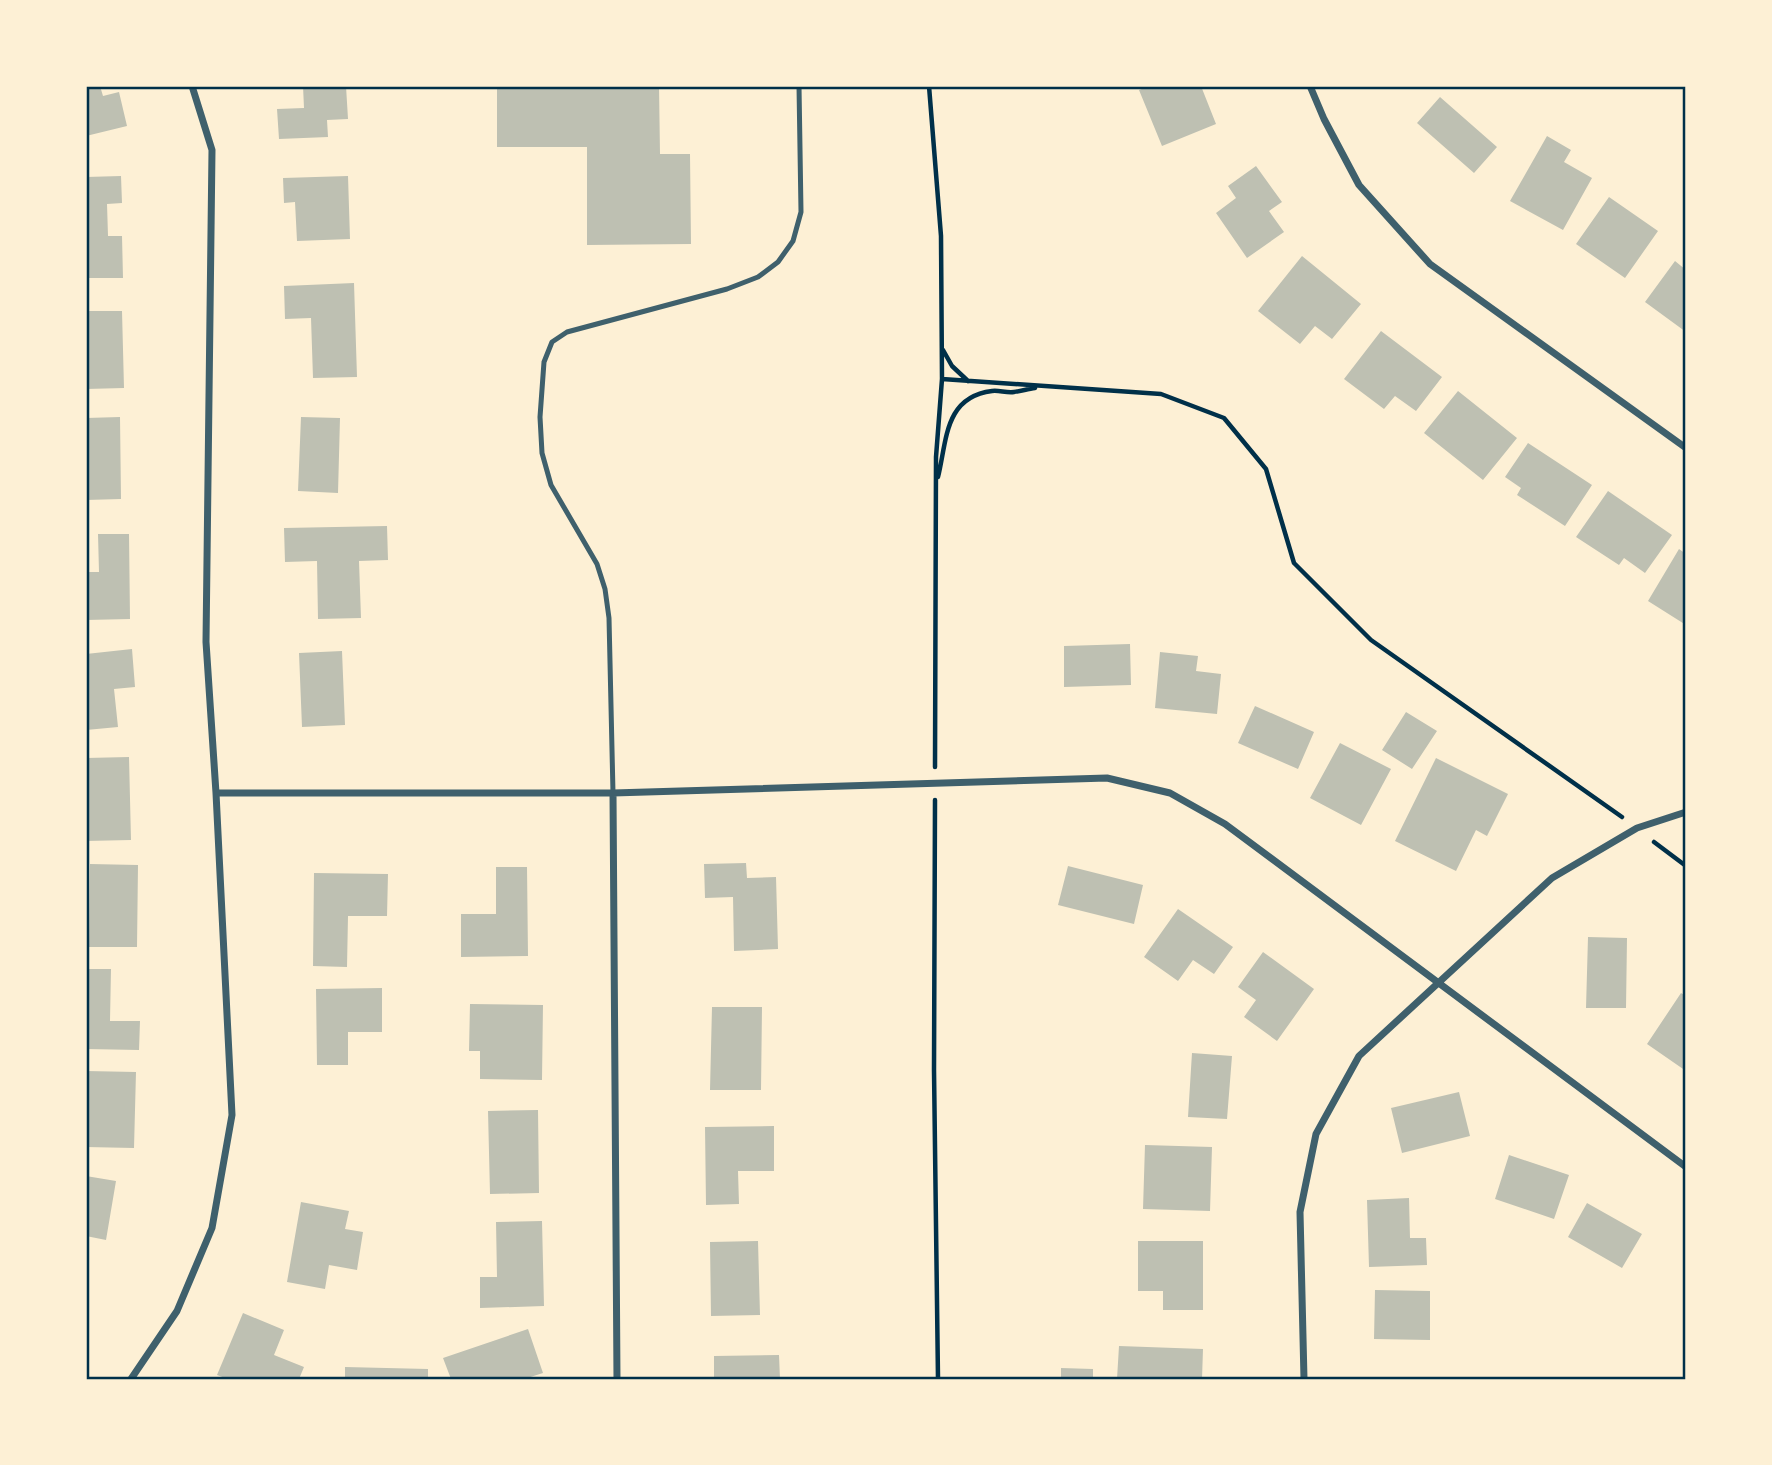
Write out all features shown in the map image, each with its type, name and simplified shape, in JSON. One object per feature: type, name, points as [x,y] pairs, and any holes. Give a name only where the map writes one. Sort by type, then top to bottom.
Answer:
[{"type":"street","points":[[131,1379],[177,1311],[212,1228],[232,1115],[206,642],[212,150],[192,86]]},
{"type":"street","points":[[1310,86],[1359,185],[1430,264],[1686,448]]},
{"type":"street","points":[[216,793],[613,793],[1107,778],[1170,793],[1225,824],[1686,1167]]},
{"type":"street","points":[[613,793],[617,1379]]},
{"type":"street","points":[[1304,1379],[1300,1212],[1316,1134],[1359,1056],[1552,878],[1637,828],[1686,812]]},
{"type":"lane","points":[[613,793],[609,618],[605,589],[597,564],[551,485],[542,453],[540,417],[544,362],[552,342],[567,332],[727,289],[758,277],[778,262],[793,241],[801,212],[799,86]]},
{"type":"path","points":[[929,86],[942,236],[942,379],[936,484],[934,767]]},
{"type":"path","points":[[942,348],[952,366],[968,381]]},
{"type":"path","points":[[942,379],[1161,394],[1224,418],[1266,469],[1294,563],[1371,640],[1616,812]]},
{"type":"path","points":[[936,484],[944,454],[947,424],[960,405],[979,394],[994,391],[1013,392],[1043,386]]},
{"type":"path","points":[[934,806],[938,1379]]},
{"type":"path","points":[[1658,845],[1686,866]]},
{"type":"building","points":[[86,86],[100,86],[103,96],[119,92],[127,126],[86,136]]},
{"type":"building","points":[[303,86],[346,86],[348,119],[327,120],[328,137],[279,139],[277,109],[304,108]]},
{"type":"building","points":[[497,86],[659,86],[660,154],[690,154],[691,244],[587,245],[587,147],[497,147]]},
{"type":"building","points":[[1150,86],[1201,86],[1216,124],[1162,146],[1139,90]]},
{"type":"building","points":[[1440,97],[1497,147],[1474,173],[1417,123]]},
{"type":"building","points":[[1547,136],[1571,150],[1564,162],[1592,178],[1563,230],[1510,201]]},
{"type":"building","points":[[1256,166],[1282,202],[1269,211],[1284,232],[1247,258],[1216,213],[1236,198],[1228,186]]},
{"type":"building","points":[[121,176],[122,203],[107,204],[108,236],[122,236],[123,278],[89,278],[86,177]]},
{"type":"building","points":[[348,176],[350,239],[297,241],[295,202],[284,203],[283,178]]},
{"type":"building","points":[[1609,197],[1658,231],[1625,278],[1576,244]]},
{"type":"building","points":[[1302,256],[1361,304],[1332,339],[1315,326],[1300,344],[1258,311]]},
{"type":"building","points":[[1675,261],[1686,270],[1686,332],[1645,302]]},
{"type":"building","points":[[354,283],[357,377],[313,378],[311,318],[285,319],[284,286]]},
{"type":"building","points":[[86,311],[122,311],[124,388],[86,389]]},
{"type":"building","points":[[1381,331],[1442,377],[1416,411],[1395,396],[1384,409],[1344,379]]},
{"type":"building","points":[[1458,391],[1517,438],[1483,480],[1424,433]]},
{"type":"building","points":[[120,417],[121,499],[86,500],[86,418]]},
{"type":"building","points":[[301,417],[340,418],[338,493],[298,491]]},
{"type":"building","points":[[1528,443],[1592,485],[1565,526],[1517,495],[1521,488],[1505,477]]},
{"type":"building","points":[[1608,491],[1672,535],[1645,573],[1624,558],[1619,565],[1576,537]]},
{"type":"building","points":[[387,526],[388,560],[359,561],[361,618],[318,619],[317,561],[285,562],[284,528]]},
{"type":"building","points":[[98,534],[129,534],[130,619],[86,620],[86,572],[99,572]]},
{"type":"building","points":[[1679,549],[1686,554],[1686,625],[1648,601]]},
{"type":"building","points":[[1130,644],[1131,685],[1064,687],[1064,646]]},
{"type":"building","points":[[132,649],[135,687],[114,689],[118,727],[86,730],[86,654]]},
{"type":"building","points":[[342,651],[345,725],[302,727],[299,653]]},
{"type":"building","points":[[1160,652],[1198,656],[1196,671],[1221,674],[1217,714],[1155,708]]},
{"type":"building","points":[[1255,706],[1314,732],[1298,769],[1238,743]]},
{"type":"building","points":[[1406,712],[1437,731],[1412,769],[1382,750]]},
{"type":"building","points":[[1340,743],[1391,769],[1361,825],[1310,798]]},
{"type":"building","points":[[129,757],[131,840],[86,841],[86,758]]},
{"type":"building","points":[[1436,758],[1508,794],[1487,836],[1476,830],[1456,871],[1395,841]]},
{"type":"building","points":[[746,863],[747,878],[776,877],[778,949],[734,951],[733,897],[705,898],[704,864]]},
{"type":"building","points":[[90,864],[138,865],[137,947],[89,947]]},
{"type":"building","points":[[1068,866],[1143,885],[1134,924],[1058,905]]},
{"type":"building","points":[[496,867],[527,867],[528,956],[461,957],[461,914],[496,914]]},
{"type":"building","points":[[314,873],[388,874],[387,916],[348,916],[347,967],[313,966]]},
{"type":"building","points":[[1178,909],[1233,947],[1214,974],[1193,960],[1178,981],[1144,957]]},
{"type":"building","points":[[1588,937],[1627,938],[1626,1008],[1586,1008]]},
{"type":"building","points":[[1263,952],[1314,989],[1277,1041],[1244,1017],[1256,1000],[1238,987]]},
{"type":"building","points":[[86,969],[111,969],[110,1021],[140,1021],[139,1050],[86,1049]]},
{"type":"building","points":[[382,988],[382,1032],[348,1032],[348,1065],[317,1065],[316,989]]},
{"type":"building","points":[[1681,993],[1686,996],[1686,1071],[1647,1044]]},
{"type":"building","points":[[470,1004],[543,1005],[542,1080],[480,1079],[480,1051],[469,1051]]},
{"type":"building","points":[[712,1007],[762,1007],[761,1090],[710,1090]]},
{"type":"building","points":[[1192,1053],[1232,1056],[1227,1119],[1188,1117]]},
{"type":"building","points":[[86,1071],[136,1072],[134,1148],[86,1147]]},
{"type":"building","points":[[1459,1092],[1470,1136],[1402,1153],[1391,1108]]},
{"type":"building","points":[[538,1110],[539,1193],[490,1194],[488,1111]]},
{"type":"building","points":[[774,1126],[774,1171],[738,1171],[739,1204],[706,1205],[705,1127]]},
{"type":"building","points":[[1145,1145],[1212,1147],[1210,1211],[1143,1209]]},
{"type":"building","points":[[1509,1155],[1569,1175],[1554,1219],[1495,1199]]},
{"type":"building","points":[[86,1176],[116,1181],[106,1240],[86,1236]]},
{"type":"building","points":[[1409,1198],[1410,1238],[1426,1238],[1427,1265],[1369,1267],[1367,1200]]},
{"type":"building","points":[[301,1202],[349,1211],[345,1229],[363,1232],[357,1270],[329,1265],[325,1289],[287,1282]]},
{"type":"building","points":[[1587,1203],[1642,1234],[1622,1268],[1568,1237]]},
{"type":"building","points":[[542,1221],[544,1306],[480,1308],[480,1277],[497,1277],[496,1222]]},
{"type":"building","points":[[758,1241],[760,1315],[711,1316],[710,1242]]},
{"type":"building","points":[[1138,1241],[1203,1241],[1203,1310],[1163,1310],[1163,1291],[1138,1291]]},
{"type":"building","points":[[1375,1290],[1430,1291],[1430,1340],[1374,1339]]},
{"type":"building","points":[[243,1313],[284,1330],[274,1355],[304,1367],[299,1379],[228,1379],[217,1375]]},
{"type":"building","points":[[528,1329],[543,1373],[524,1379],[451,1379],[443,1358]]},
{"type":"building","points":[[1119,1346],[1203,1349],[1202,1379],[1117,1379]]},
{"type":"building","points":[[779,1355],[780,1379],[714,1379],[714,1356]]},
{"type":"building","points":[[345,1367],[428,1369],[428,1379],[345,1379]]},
{"type":"building","points":[[1061,1368],[1093,1369],[1093,1379],[1061,1379]]}]
